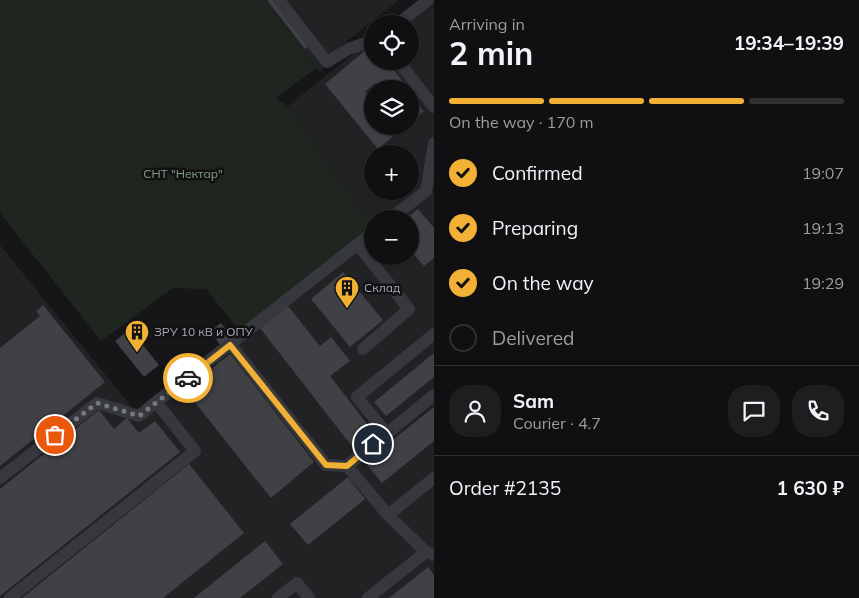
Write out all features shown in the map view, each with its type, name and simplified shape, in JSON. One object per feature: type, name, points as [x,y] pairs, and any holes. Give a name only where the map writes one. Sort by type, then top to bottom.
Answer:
[{"type":"street","points":[[279,0],[327,62],[348,49],[364,43]]},
{"type":"street","points":[[409,15],[428,0]]},
{"type":"street","points":[[405,70],[434,107]]},
{"type":"street","points":[[402,210],[426,191],[434,142]]},
{"type":"street","points":[[0,478],[97,403],[139,416],[364,240]]},
{"type":"street","points":[[358,245],[410,309],[363,349]]},
{"type":"street","points":[[386,434],[357,397],[434,334]]},
{"type":"street","points":[[230,345],[326,465],[347,466],[434,395]]},
{"type":"street","points":[[10,598],[195,451],[156,402]]},
{"type":"street","points":[[347,466],[388,515],[430,554],[368,598]]},
{"type":"street","points":[[388,515],[434,478]]},
{"type":"street","points":[[278,598],[297,583],[310,598]]},
{"type":"shaded area","points":[[264,0],[399,0],[380,15],[364,15],[364,28],[333,52],[320,73]]},
{"type":"shaded area","points":[[422,0],[434,0],[434,598],[0,598],[0,245],[135,411],[364,232],[364,265],[419,265],[419,210],[364,210],[364,215],[288,106],[364,45],[364,70],[419,70],[419,15],[403,15]]},
{"type":"green space","name":"СНТ \"Нектар\"","points":[[0,0],[264,0],[316,68],[276,98],[288,106],[364,215],[364,232],[239,330],[206,289],[173,288],[101,341],[0,213]]},
{"type":"building","points":[[267,0],[275,0],[310,45],[305,49]]},
{"type":"building","points":[[364,52],[364,70],[394,70],[402,80],[364,80],[364,132],[325,84]]},
{"type":"building","points":[[419,105],[424,111],[419,115]]},
{"type":"building","points":[[367,135],[394,135],[383,145],[375,145]]},
{"type":"building","points":[[419,210],[434,228],[434,258],[424,266],[419,260]]},
{"type":"building","name":"Склад","points":[[343,272],[383,320],[350,347],[311,299]]},
{"type":"building","points":[[43,305],[105,382],[0,466],[0,348],[40,316],[36,311]]},
{"type":"building","points":[[288,306],[320,346],[331,337],[350,361],[330,376],[374,433],[354,449],[260,328]]},
{"type":"building","points":[[221,323],[232,337],[221,346],[210,331]]},
{"type":"building","name":"ЗРУ 10 кВ и ОПУ","points":[[130,329],[159,365],[144,377],[115,341]]},
{"type":"building","points":[[434,353],[434,377],[386,416],[374,402]]},
{"type":"building","points":[[230,354],[314,462],[271,498],[185,390]]},
{"type":"building","points":[[434,407],[434,441],[382,483],[365,462]]},
{"type":"building","points":[[99,410],[114,429],[127,418],[139,433],[155,421],[180,452],[0,596],[0,489]]},
{"type":"building","points":[[189,464],[244,533],[163,598],[22,598]]},
{"type":"building","points":[[348,477],[365,499],[308,545],[290,524]]},
{"type":"building","points":[[265,541],[283,564],[240,598],[194,598]]},
{"type":"building","points":[[428,567],[434,575],[434,598],[389,598]]},
{"type":"way so far","points":[[55,435],[97,403],[139,416],[188,378]]},
{"type":"place","name":"Склад","points":[[347,309]]},
{"type":"place","name":"ЗРУ 10 кВ и ОПУ","points":[[137,353]]},
{"type":"route","points":[[188,378],[230,345],[326,465],[347,466],[373,444]]}]
